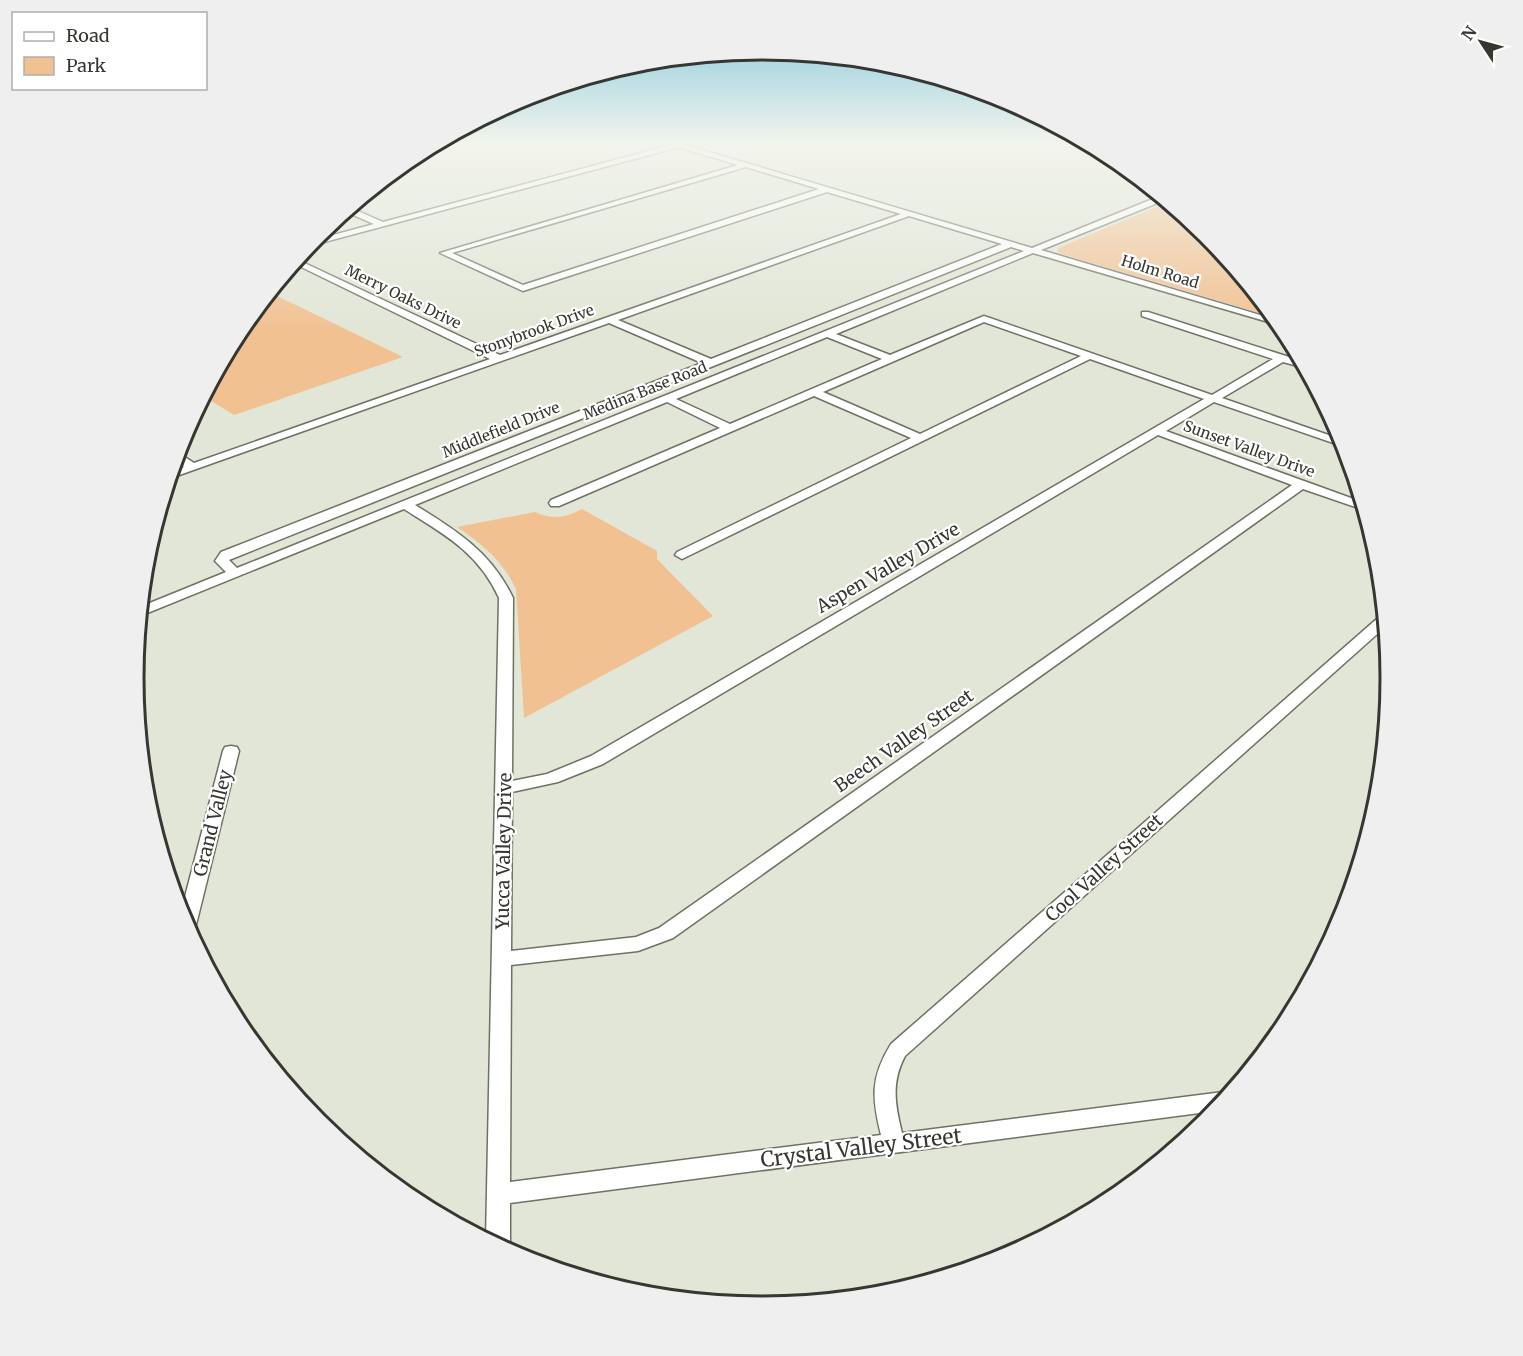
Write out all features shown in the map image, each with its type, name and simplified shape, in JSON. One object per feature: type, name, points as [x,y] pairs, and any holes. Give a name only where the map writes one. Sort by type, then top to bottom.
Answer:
[{"type":"street","points":[[326,240],[459,204]]},
{"type":"street","points":[[611,204],[444,253],[524,288],[781,204]]},
{"type":"street","name":"Holm Road","points":[[877,204],[1264,319]]},
{"type":"street","name":"Medina Base Road","points":[[148,609],[1146,204]]},
{"type":"street","points":[[354,213],[382,225]]},
{"type":"street","name":"Stonybrook Drive","points":[[178,473],[908,214]]},
{"type":"street","name":"Middlefield Drive","points":[[235,573],[222,561],[226,555],[1010,244]]},
{"type":"street","name":"Merry Oaks Drive","points":[[303,265],[499,359]]},
{"type":"street","points":[[878,298],[898,305]]},
{"type":"street","points":[[1144,314],[1292,361]]},
{"type":"street","points":[[555,503],[984,319],[1331,439]]},
{"type":"street","points":[[609,320],[711,363]]},
{"type":"street","points":[[825,333],[890,359]]},
{"type":"street","points":[[682,555],[1090,356]]},
{"type":"street","name":"Aspen Valley Drive","points":[[505,787],[537,784],[597,760],[1282,358]]},
{"type":"street","points":[[815,392],[920,438]]},
{"type":"street","points":[[668,399],[731,429]]},
{"type":"street","name":"Sunset Valley Drive","points":[[1157,431],[1354,504]]},
{"type":"street","points":[[183,461],[193,468]]},
{"type":"street","name":"Beech Valley Street","points":[[502,959],[638,944],[666,933],[1302,484]]},
{"type":"street","name":"Yucca Valley Drive","points":[[404,504],[475,550],[490,566],[501,583],[506,598],[498,1237]]},
{"type":"street","name":"Cool Valley Street","points":[[894,1144],[882,1092],[889,1063],[898,1050],[1377,626]]},
{"type":"street","name":"Grand Valley","points":[[190,912],[231,751]]},
{"type":"street","name":"Crystal Valley Street","points":[[499,1194],[1209,1103]]},
{"type":"green space","points":[[1160,205],[1226,271],[1259,313],[1058,253],[1058,248]]},
{"type":"green space","points":[[276,296],[403,357],[234,415],[210,400],[226,369]]},
{"type":"green space","points":[[582,509],[657,551],[657,559],[713,616],[524,718],[516,589],[505,570],[491,554],[457,527],[535,512],[559,517]]}]
